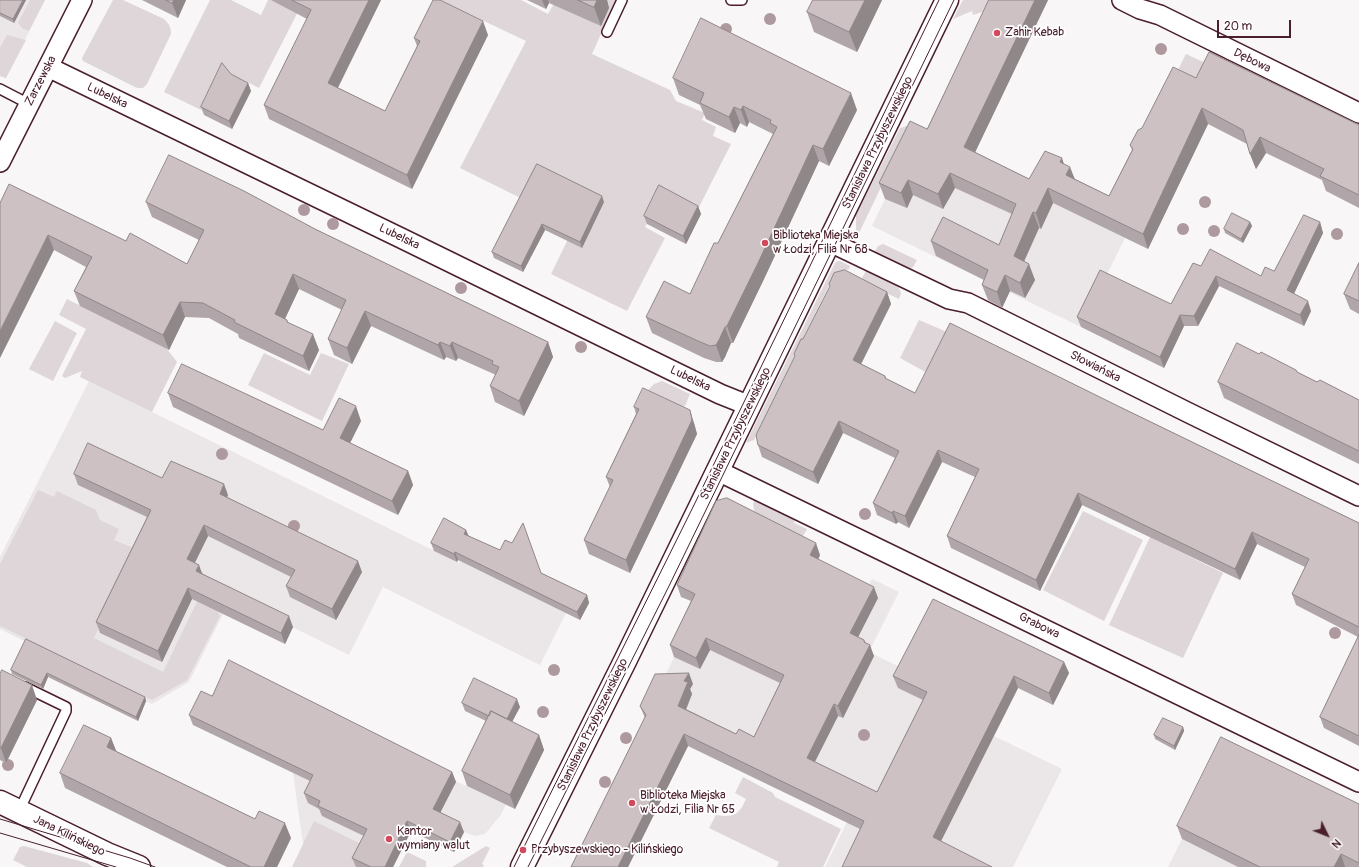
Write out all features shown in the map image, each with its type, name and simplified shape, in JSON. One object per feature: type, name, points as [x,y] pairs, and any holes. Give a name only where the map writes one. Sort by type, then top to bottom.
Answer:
[{"type":"street","name":"Zarzewska","points":[[0,162],[82,0]]},
{"type":"street","name":"Stanisława Przybyszewskiego","points":[[522,867],[750,406],[947,0]]},
{"type":"street","name":"Dębowa","points":[[1122,0],[1140,9],[1160,15],[1359,113]]},
{"type":"street","name":"Lubelska","points":[[48,67],[654,362],[750,406]]},
{"type":"street","name":"Słowiańska","points":[[830,242],[949,299],[968,303],[1189,414],[1359,496]]},
{"type":"street","name":"Grabowa","points":[[718,471],[1359,782]]},
{"type":"street","name":"Jana Kilińskiego","points":[[9,807],[107,854],[139,867]]},
{"type":"lane","points":[[607,32],[622,0]]},
{"type":"lane","points":[[731,0],[742,0]]},
{"type":"lane","points":[[0,89],[29,104]]},
{"type":"lane","points":[[9,807],[66,711],[66,707],[20,685]]},
{"type":"shaded area","points":[[0,0],[45,0],[6,78],[0,76]]},
{"type":"shaded area","points":[[30,0],[45,0],[29,31],[23,29],[18,23]]},
{"type":"shaded area","points":[[113,0],[123,0],[164,19],[170,27],[171,34],[147,84],[143,88],[137,88],[83,61],[82,58]]},
{"type":"shaded area","points":[[210,0],[231,0],[261,15],[268,0],[304,0],[259,88],[222,69],[201,110],[164,92]]},
{"type":"shaded area","points":[[440,0],[521,0],[548,14],[556,0],[616,0],[592,54],[670,90],[676,101],[705,113],[702,120],[716,127],[713,136],[731,144],[698,209],[663,192],[645,227],[665,238],[627,311],[551,274],[575,225],[460,168],[526,41]]},
{"type":"shaded area","points":[[963,0],[989,0],[982,12],[973,15],[972,11],[953,19]]},
{"type":"shaded area","points":[[7,35],[26,40],[6,78],[0,76],[0,48]]},
{"type":"shaded area","points":[[1186,54],[1214,67],[1201,93],[1173,80]]},
{"type":"shaded area","points":[[911,125],[858,235],[856,231],[856,215],[900,128]]},
{"type":"shaded area","points":[[916,136],[1125,238],[1081,327],[872,226]]},
{"type":"shaded area","points":[[883,244],[917,260],[913,267],[907,270],[873,255],[878,246]]},
{"type":"shaded area","points":[[837,261],[850,266],[849,269],[835,273],[754,440],[746,443],[834,265]]},
{"type":"shaded area","points":[[866,271],[898,286],[901,293],[899,299],[863,282],[862,278]]},
{"type":"shaded area","points":[[67,299],[167,349],[177,362],[152,412],[80,377],[82,371],[65,378],[62,376],[86,329],[59,315]]},
{"type":"shaded area","points":[[919,320],[954,335],[931,375],[900,358]]},
{"type":"shaded area","points":[[55,321],[77,333],[53,381],[29,369]]},
{"type":"shaded area","points":[[264,353],[310,375],[321,353],[349,364],[322,421],[248,385]]},
{"type":"shaded area","points":[[89,381],[459,563],[460,561],[566,613],[540,665],[383,587],[349,655],[229,596],[221,612],[223,614],[189,682],[152,704],[0,629],[0,557]]},
{"type":"shaded area","points":[[662,381],[690,394],[685,406],[680,406],[648,390],[654,384]]},
{"type":"shaded area","points":[[38,490],[54,497],[57,491],[96,510],[100,520],[119,529],[114,540],[136,549],[94,638],[163,672],[209,577],[231,587],[218,613],[220,616],[187,680],[152,700],[0,626],[0,564]]},
{"type":"shaded area","points":[[756,496],[795,515],[794,523],[807,529],[803,536],[755,514],[753,504]]},
{"type":"shaded area","points":[[1083,511],[1143,540],[1104,621],[1043,590]]},
{"type":"shaded area","points":[[1150,537],[1223,573],[1183,658],[1109,625]]},
{"type":"shaded area","points":[[872,579],[899,592],[869,652],[926,680],[1018,688],[994,736],[1062,769],[1013,867],[825,867],[847,822],[651,727],[645,718],[699,605],[841,639]]},
{"type":"shaded area","points":[[407,758],[506,805],[500,816],[485,834],[475,836],[464,832],[454,852],[411,831],[393,867],[303,844],[293,773]]},
{"type":"shaded area","points":[[743,777],[773,793],[775,797],[841,829],[823,867],[777,867],[779,862],[709,828],[716,815],[732,815],[741,809],[746,799],[735,793]]},
{"type":"shaded area","points":[[314,821],[367,847],[356,867],[292,867]]},
{"type":"shaded area","points":[[1182,839],[1238,867],[1168,867]]},
{"type":"shaded area","points":[[24,846],[87,863],[93,867],[27,867],[13,860],[20,847]]},
{"type":"shaded area","points":[[486,846],[490,848],[482,864],[484,865],[483,867],[452,867]]},
{"type":"shaded area","points":[[407,852],[426,861],[426,867],[399,867]]},
{"type":"building","points":[[0,0],[23,0],[13,19],[0,13]]},
{"type":"building","points":[[166,0],[174,0],[172,3]]},
{"type":"building","points":[[292,0],[369,0],[328,83],[385,111],[420,41],[414,38],[433,0],[440,0],[483,21],[407,175],[264,105],[311,10]]},
{"type":"building","points":[[578,0],[597,0],[594,7]]},
{"type":"building","points":[[813,0],[865,0],[849,32],[807,12]]},
{"type":"building","points":[[989,0],[1035,0],[964,147],[1029,179],[1045,151],[1062,158],[1060,162],[1070,167],[1066,175],[1109,196],[1133,149],[1130,145],[1138,130],[1142,128],[1173,67],[1196,78],[1209,52],[1359,125],[1359,195],[1320,176],[1324,169],[1260,137],[1250,154],[1243,130],[1202,108],[1143,234],[1048,188],[1036,213],[1033,212],[1014,256],[1029,264],[1020,283],[1005,275],[997,292],[982,285],[988,270],[931,241],[943,217],[999,245],[1016,204],[950,173],[938,194],[908,180],[901,193],[879,183],[910,121],[927,129]]},
{"type":"building","points":[[701,18],[851,93],[823,149],[813,145],[727,326],[725,327],[716,345],[710,346],[646,317],[664,281],[690,294],[714,243],[718,243],[777,127],[770,123],[771,120],[743,106],[741,110],[734,107],[729,117],[700,103],[704,93],[673,78]]},
{"type":"building","points":[[222,63],[231,74],[248,83],[229,121],[201,107]]},
{"type":"building","points":[[169,155],[244,191],[315,229],[548,342],[519,401],[490,386],[499,367],[492,364],[493,361],[452,342],[450,346],[440,342],[438,345],[365,311],[347,348],[328,339],[346,300],[293,274],[275,314],[287,320],[287,322],[313,334],[303,356],[234,322],[235,320],[203,303],[180,302],[163,335],[74,291],[92,257],[48,235],[0,331],[0,203],[9,184],[126,241],[130,233],[187,264],[204,230],[146,202]]},
{"type":"building","points":[[537,164],[602,196],[580,242],[542,224],[521,266],[492,252]]},
{"type":"building","points":[[659,185],[698,206],[683,236],[644,216]]},
{"type":"building","points":[[1232,213],[1250,222],[1241,239],[1224,229]]},
{"type":"building","points":[[1304,215],[1320,222],[1287,290],[1308,301],[1300,315],[1216,276],[1194,316],[1180,315],[1160,357],[1077,317],[1100,270],[1171,304],[1193,263],[1201,266],[1210,249],[1261,276],[1265,267],[1274,271]]},
{"type":"building","points":[[1359,263],[1359,301],[1344,294]]},
{"type":"building","points":[[845,270],[887,292],[853,360],[915,393],[950,323],[1359,523],[1359,627],[1292,594],[1309,559],[1252,532],[1235,569],[1078,493],[1036,580],[947,536],[979,469],[938,450],[905,516],[893,511],[892,513],[873,503],[899,451],[839,421],[813,472],[758,445],[756,435],[795,356],[794,354],[801,339],[803,339],[830,286],[829,284],[834,273]]},
{"type":"building","points":[[1237,343],[1259,354],[1261,352],[1317,382],[1320,380],[1359,400],[1359,451],[1218,382]]},
{"type":"building","points":[[182,364],[323,430],[339,398],[356,406],[340,438],[408,471],[392,501],[168,393]]},
{"type":"building","points":[[643,388],[690,410],[692,420],[626,560],[584,540],[613,480],[606,477],[639,409],[634,407]]},
{"type":"building","points":[[88,443],[162,478],[171,461],[224,484],[220,494],[358,561],[332,609],[286,586],[295,570],[204,525],[187,559],[199,565],[196,571],[289,616],[281,633],[188,588],[158,651],[96,622],[151,510],[74,474]]},
{"type":"building","points":[[727,498],[816,543],[810,555],[874,587],[850,633],[864,640],[864,642],[870,645],[838,706],[834,704],[807,758],[877,792],[927,692],[893,676],[933,599],[1064,662],[1049,693],[1014,676],[933,837],[992,867],[842,867],[864,821],[684,734],[618,867],[571,867],[646,715],[640,706],[655,674],[689,673],[684,681],[688,682],[678,706],[736,734],[739,729],[754,737],[784,675],[706,638],[696,658],[670,645],[695,594],[677,585],[716,501]]},
{"type":"building","points":[[444,518],[466,530],[464,534],[500,550],[505,540],[512,543],[523,523],[541,573],[587,595],[577,612],[455,552],[454,554],[431,543]]},
{"type":"building","points":[[1359,635],[1359,736],[1320,717]]},
{"type":"building","points":[[26,639],[145,697],[136,717],[47,673],[41,685],[11,670]]},
{"type":"building","points":[[229,660],[452,772],[433,809],[460,822],[450,842],[407,821],[385,867],[371,867],[352,858],[367,829],[318,806],[320,801],[304,793],[313,775],[189,715],[201,691],[212,696]]},
{"type":"building","points":[[2,670],[32,685],[0,748],[0,674]]},
{"type":"building","points":[[474,678],[517,699],[507,719],[491,711],[489,716],[462,703]]},
{"type":"building","points":[[491,711],[539,735],[510,795],[462,771]]},
{"type":"building","points":[[1163,718],[1183,727],[1174,746],[1154,735]]},
{"type":"building","points":[[84,725],[111,738],[107,747],[255,819],[259,811],[285,823],[264,867],[251,867],[60,773]]},
{"type":"building","points":[[1221,737],[1359,804],[1359,863],[1341,854],[1334,867],[1260,867],[1177,826]]},
{"type":"tram line","points":[[514,867],[695,503],[939,0]]},
{"type":"tram line","points":[[528,867],[669,586],[954,0]]},
{"type":"tram line","points":[[0,819],[130,858],[155,867]]},
{"type":"tram line","points":[[0,833],[116,867]]},
{"type":"place","name":"Zahir Kebab","points":[[997,33]]},
{"type":"place","name":"Biblioteka Miejska w Łodzi, Filia Nr 68","points":[[765,243]]},
{"type":"place","name":"Biblioteka Miejska w Łodzi, Filia Nr 65","points":[[632,803]]},
{"type":"place","name":"Kantor wymiany walut","points":[[389,839]]},
{"type":"place","name":"Przybyszewskiego - Kilińskiego","points":[[523,850]]}]
